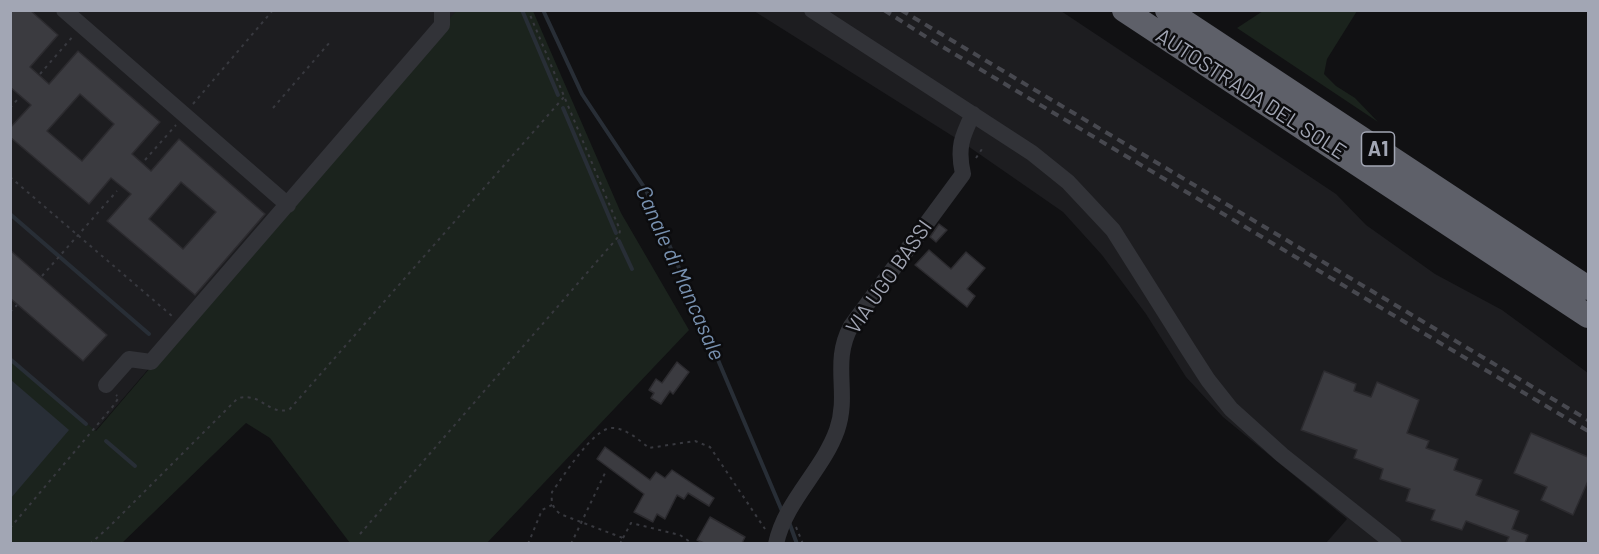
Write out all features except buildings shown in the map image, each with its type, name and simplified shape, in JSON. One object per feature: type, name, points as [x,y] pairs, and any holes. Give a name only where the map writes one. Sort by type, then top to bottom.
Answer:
[{"type":"highway","points":[[1110,10],[1184,50]]},
{"type":"highway","name":"AUTOSTRADA DEL SOLE","points":[[1124,10],[1588,316]]},
{"type":"highway","name":"AUTOSTRADA DEL SOLE","points":[[1167,10],[1588,288]]},
{"type":"street","points":[[64,10],[188,111],[288,205]]},
{"type":"street","points":[[106,385],[129,359],[152,362],[442,25],[442,10]]},
{"type":"street","points":[[812,10],[974,114],[1051,167],[1100,215],[1124,247],[1208,380],[1232,409],[1282,455],[1394,543]]},
{"type":"street","name":"VIA UGO BASSI","points":[[777,540],[790,510],[823,459],[837,428],[843,400],[840,363],[844,338],[963,174],[959,159],[960,144],[974,114]]},
{"type":"path","points":[[144,160],[273,10]]},
{"type":"path","points":[[360,534],[619,236],[620,230],[528,10]]},
{"type":"path","points":[[40,74],[82,26]]},
{"type":"path","points":[[273,108],[330,42]]},
{"type":"path","points":[[90,543],[109,527],[238,398],[249,396],[258,399],[271,409],[280,412],[289,410],[563,98]]},
{"type":"path","points":[[10,108],[17,100]]},
{"type":"path","points":[[10,177],[183,326]]},
{"type":"path","points":[[42,276],[117,191]]},
{"type":"path","points":[[10,312],[17,305]]},
{"type":"path","points":[[10,528],[114,405]]},
{"type":"path","points":[[623,538],[560,513],[552,505],[552,492],[603,429],[614,428],[629,433],[649,448],[695,441],[710,447],[762,525],[777,540]]},
{"type":"path","points":[[570,543],[606,471]]},
{"type":"path","points":[[528,543],[542,510],[552,505]]},
{"type":"path","points":[[620,543],[631,522],[680,535],[693,543]]},
{"type":"shaded area","points":[[457,10],[533,11],[621,213],[689,330],[486,544],[350,543],[270,438],[246,423],[122,543],[11,543],[10,359],[96,431]]},
{"type":"shaded area","points":[[11,11],[457,11],[95,431],[11,359]]},
{"type":"shaded area","points":[[754,11],[1061,11],[1336,194],[1366,225],[1435,274],[1502,310],[1588,373],[1588,543],[1326,543],[1347,519],[1223,417],[1186,377],[1146,314],[1102,255],[1063,212],[962,142]]},
{"type":"shaded area","points":[[1263,11],[1357,11],[1327,59],[1324,74],[1336,86],[1355,98],[1378,122],[1237,28]]},
{"type":"shaded area","points":[[11,380],[69,430],[11,498]]},
{"type":"waterway","points":[[522,10],[558,95]]},
{"type":"waterway","name":"Canale di Mancasale","points":[[543,10],[582,94],[646,190],[782,511]]},
{"type":"waterway","points":[[563,108],[616,233]]},
{"type":"waterway","points":[[10,214],[149,334]]},
{"type":"waterway","points":[[619,241],[632,269]]},
{"type":"waterway","points":[[10,359],[86,424]]},
{"type":"waterway","points":[[106,441],[135,466]]},
{"type":"waterway","name":"Canale di Mancasale","points":[[789,522],[797,544]]},
{"type":"railway","points":[[884,10],[1588,431]]},
{"type":"railway","points":[[901,10],[1588,420]]}]
